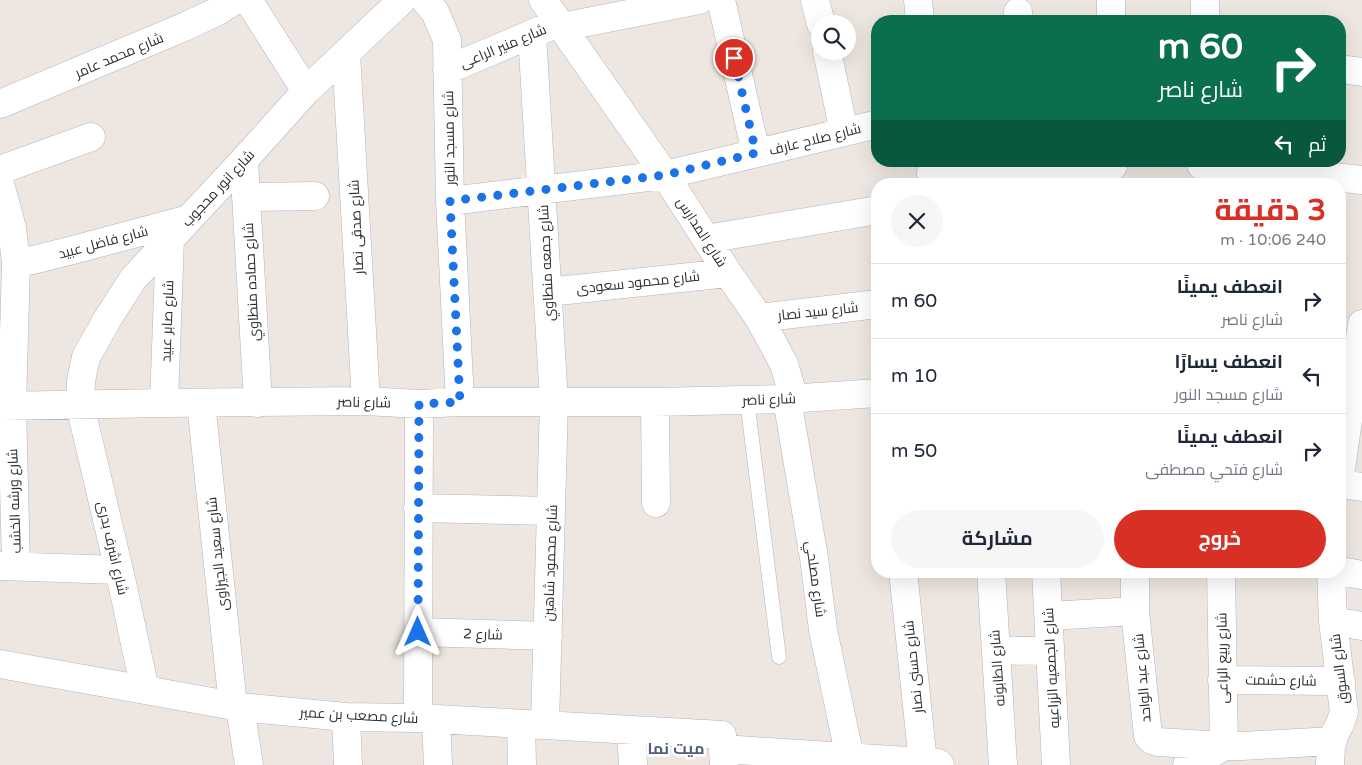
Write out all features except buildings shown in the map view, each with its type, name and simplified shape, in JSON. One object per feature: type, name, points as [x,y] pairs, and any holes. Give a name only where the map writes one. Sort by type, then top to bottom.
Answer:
[{"type":"street","name":"شارع محمد عامر","points":[[0,104],[184,27],[218,11],[235,0]]},
{"type":"street","points":[[248,0],[306,91]]},
{"type":"street","name":"شارع انور محجوب","points":[[80,405],[81,381],[86,357],[133,279],[306,91],[402,0]]},
{"type":"street","name":"شارع مسجد النور","points":[[425,0],[435,12],[447,40],[450,201],[460,402]]},
{"type":"street","name":"شارع المدارس","points":[[543,0],[665,175],[759,318],[784,364],[790,399]]},
{"type":"street","name":"شارع منير الراعى","points":[[447,70],[532,34],[560,25],[699,0]]},
{"type":"street","points":[[721,0],[756,153]]},
{"type":"street","points":[[815,0],[819,15]]},
{"type":"street","points":[[918,0],[919,15]]},
{"type":"street","points":[[1111,0],[1111,15]]},
{"type":"street","points":[[1205,0],[1205,15]]},
{"type":"street","name":"شارع جمعه منطاوي","points":[[532,34],[554,402]]},
{"type":"street","name":"شارع صدقى نصار","points":[[346,53],[366,401]]},
{"type":"street","points":[[829,60],[844,132]]},
{"type":"street","points":[[1346,70],[1362,72]]},
{"type":"street","name":"شارع صلاح عارف","points":[[450,201],[665,175],[871,126]]},
{"type":"street","points":[[0,170],[91,137]]},
{"type":"street","name":"شارع حماده منطاوي","points":[[244,160],[258,403]]},
{"type":"street","points":[[931,172],[1113,170]]},
{"type":"street","points":[[1201,170],[1301,178]]},
{"type":"street","points":[[1346,179],[1362,180]]},
{"type":"street","points":[[0,184],[12,228],[16,263],[6,406]]},
{"type":"street","points":[[246,197],[315,196]]},
{"type":"street","points":[[706,239],[871,211]]},
{"type":"street","name":"شارع فاضل عبيد","points":[[16,263],[189,219]]},
{"type":"street","name":"شارع صابر عبيد","points":[[164,403],[170,239]]},
{"type":"street","name":"شارع محمود سعودى","points":[[548,292],[728,273]]},
{"type":"street","name":"شارع سيد نصار","points":[[759,318],[871,305]]},
{"type":"street","points":[[1346,430],[1362,324]]},
{"type":"street","name":"شارع ناصر","points":[[6,406],[366,401],[419,404],[460,402],[655,402],[790,399],[871,393]]},
{"type":"street","name":"شارع مصلحي","points":[[790,399],[824,630],[850,758]]},
{"type":"street","name":"شارع محمود شاهين","points":[[522,765],[533,724],[548,636],[554,402]]},
{"type":"street","points":[[655,402],[656,503]]},
{"type":"street","name":"شارع سعيد الجيزاوى","points":[[201,403],[236,706],[249,765]]},
{"type":"street","points":[[419,404],[418,632],[427,719],[438,765]]},
{"type":"street","name":"شارع اشرف بدرى","points":[[80,405],[145,690]]},
{"type":"street","name":"شارع ورشه الخشب","points":[[6,406],[8,566]]},
{"type":"street","points":[[1346,485],[1362,487]]},
{"type":"street","points":[[418,508],[551,511]]},
{"type":"street","points":[[8,566],[118,570]]},
{"type":"street","points":[[1346,572],[1362,575]]},
{"type":"street","name":"شارع حسنى نصار","points":[[905,578],[931,764]]},
{"type":"street","name":"شارع الطابونه","points":[[991,578],[1003,765]]},
{"type":"street","name":"شارع الجمعيه الزراعيه","points":[[1046,578],[1056,765]]},
{"type":"street","name":"شارع عبد الواحد","points":[[1135,578],[1135,610],[1148,736],[1158,742],[1218,754]]},
{"type":"street","name":"شارع ربيع الراعى","points":[[1218,754],[1222,680],[1221,578]]},
{"type":"street","name":"شارع السوق","points":[[1331,578],[1332,620],[1341,681],[1353,714],[1340,724],[1334,735],[1332,753]]},
{"type":"street","points":[[1049,616],[1135,610]]},
{"type":"street","points":[[1332,620],[1362,626]]},
{"type":"street","name":"شارع 2","points":[[418,632],[548,636]]},
{"type":"street","points":[[996,651],[1050,650]]},
{"type":"street","name":"شارع مصعب بن عمير","points":[[0,664],[236,706],[346,716],[631,730],[723,750],[931,764]]},
{"type":"street","name":"شارع حشمت","points":[[1222,680],[1341,681]]},
{"type":"street","points":[[346,716],[348,765]]},
{"type":"street","points":[[631,730],[633,765]]},
{"type":"street","points":[[1187,765],[1242,746],[1332,753]]},
{"type":"lane","points":[[747,400],[779,658]]},
{"type":"district","name":"ميت نما","points":[[676,748]]},
{"type":"route","points":[[418,632],[419,404],[460,402],[450,201],[665,175],[756,153],[734,58]]}]
